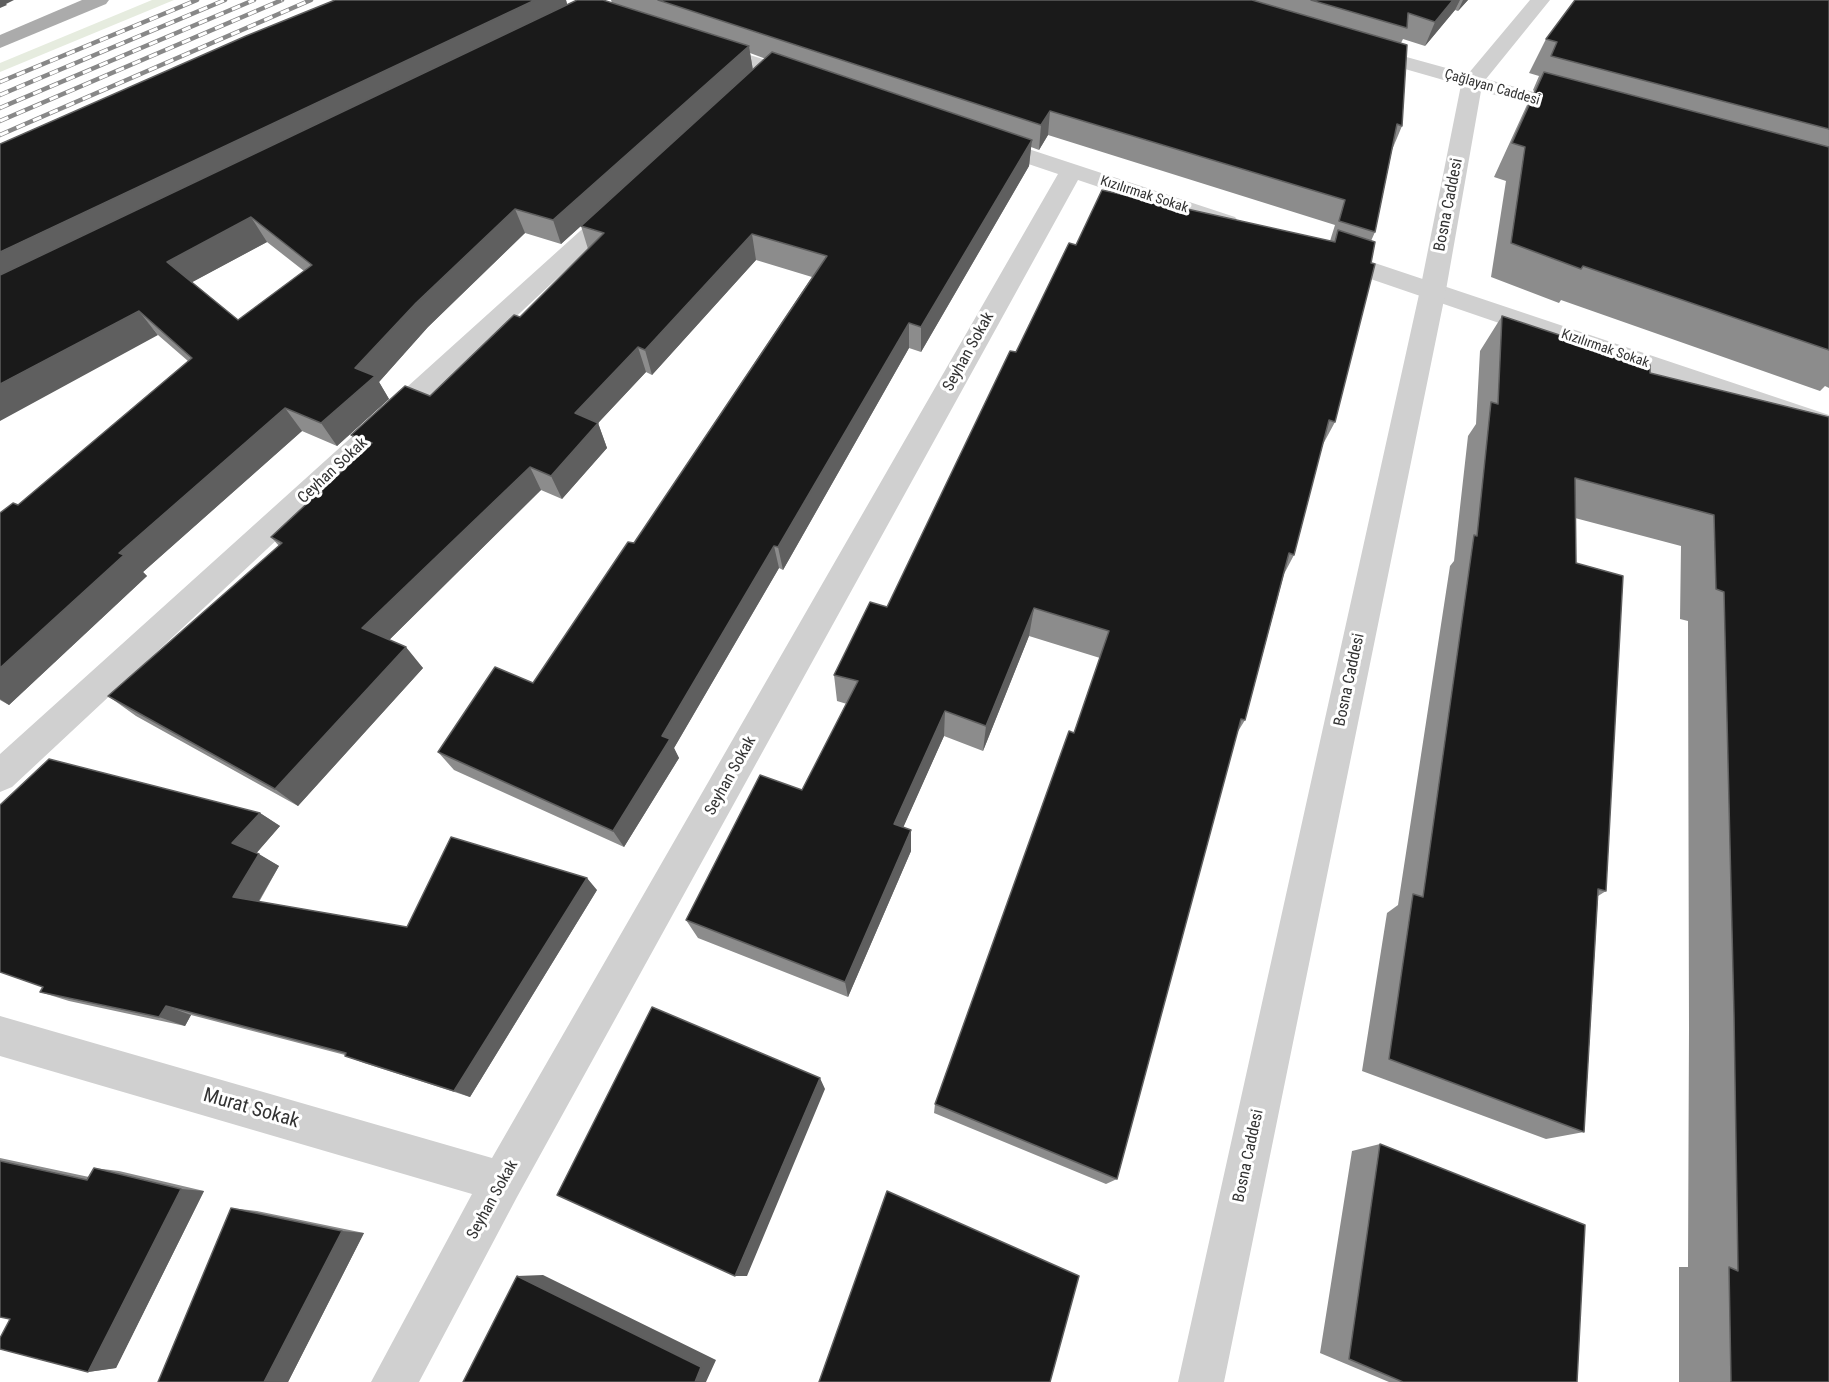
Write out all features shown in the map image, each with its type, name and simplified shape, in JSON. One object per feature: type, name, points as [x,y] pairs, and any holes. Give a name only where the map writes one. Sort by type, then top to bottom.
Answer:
[{"type":"main road","points":[[0,42],[99,0]]},
{"type":"street","name":"Bosna Caddesi","points":[[1201,1382],[1432,290],[1472,83],[1540,0]]},
{"type":"street","points":[[682,39],[827,87]]},
{"type":"street","name":"Çağlayan Caddesi","points":[[1348,46],[1587,114]]},
{"type":"street","points":[[745,92],[772,68]]},
{"type":"street","name":"Kızılırmak Sokak","points":[[971,137],[1252,230]]},
{"type":"street","name":"Seyhan Sokak","points":[[394,1382],[502,1182],[1071,171]]},
{"type":"street","name":"Ceyhan Sokak","points":[[0,776],[640,189]]},
{"type":"street","name":"Kızılırmak Sokak","points":[[1308,249],[1829,426]]},
{"type":"street","name":"Murat Sokak","points":[[0,1036],[502,1182]]},
{"type":"shaded area","points":[[152,0],[174,0],[0,72],[0,63]]},
{"type":"building","points":[[335,0],[535,0],[0,252],[0,144],[246,36]]},
{"type":"building","points":[[577,0],[603,0],[749,46],[553,220],[515,209],[416,303],[355,368],[375,376],[321,423],[285,408],[119,553],[124,555],[0,668],[0,513],[13,503],[18,505],[192,358],[139,311],[0,384],[0,275]],"holes":[[[251,217],[312,265],[238,320],[167,262]]]},
{"type":"building","points":[[658,0],[1252,0],[1407,45],[1402,126],[1397,124],[1375,232],[1339,221],[1345,200],[1050,111],[1041,125]]},
{"type":"building","points":[[1311,0],[1453,0],[1435,22],[1408,13],[1407,28]]},
{"type":"building","points":[[1575,0],[1829,0],[1829,129],[1551,56],[1557,42],[1546,39]]},
{"type":"building","points":[[772,52],[1032,140],[921,327],[909,323],[778,547],[774,546],[662,736],[670,739],[613,831],[438,752],[495,667],[533,683],[628,542],[634,543],[827,256],[752,234],[645,350],[638,347],[575,413],[598,423],[551,476],[530,467],[362,628],[406,647],[275,789],[108,696],[282,543],[271,537],[372,443],[351,435],[405,386],[430,396],[514,315],[520,317],[604,233],[581,226]]},
{"type":"building","points":[[1544,72],[1829,147],[1829,350],[1583,266],[1581,269],[1511,243],[1525,147],[1512,143]]},
{"type":"building","points":[[1102,190],[1335,242],[1338,230],[1375,242],[1371,263],[1375,264],[1335,422],[1329,420],[1294,555],[1289,553],[1245,720],[1241,719],[1117,1179],[935,1104],[1069,731],[1074,733],[1109,631],[1034,608],[986,726],[945,711],[894,824],[911,830],[845,982],[686,920],[760,775],[802,790],[858,681],[834,675],[870,602],[887,607],[1010,351],[1016,352],[1069,243],[1076,245]]},
{"type":"building","points":[[1502,316],[1650,365],[1650,373],[1829,417],[1829,1382],[1731,1382],[1729,1267],[1738,1271],[1734,1015],[1724,592],[1716,589],[1714,515],[1575,478],[1576,563],[1623,576],[1606,891],[1598,889],[1584,1132],[1389,1059],[1413,894],[1423,897],[1474,535],[1477,536],[1491,402],[1498,404]]},
{"type":"building","points":[[49,759],[260,813],[232,843],[259,854],[233,897],[407,927],[451,837],[587,878],[454,1091],[345,1056],[346,1053],[166,1006],[159,1017],[40,992],[43,987],[0,972],[0,805]]},
{"type":"building","points":[[652,1007],[820,1078],[735,1276],[557,1195]]},
{"type":"building","points":[[1380,1144],[1585,1225],[1577,1382],[1403,1382],[1349,1359]]},
{"type":"building","points":[[0,1161],[87,1180],[94,1168],[181,1189],[88,1372],[0,1349],[0,1338],[10,1319],[0,1317]]},
{"type":"building","points":[[887,1191],[1079,1276],[1050,1382],[819,1382]]},
{"type":"building","points":[[231,1208],[342,1231],[264,1382],[158,1382]]},
{"type":"building","points":[[517,1276],[701,1367],[695,1382],[463,1382]]},
{"type":"railway","points":[[0,82],[197,0]]},
{"type":"railway","points":[[0,95],[225,0]]},
{"type":"railway","points":[[0,108],[254,0]]},
{"type":"railway","points":[[0,121],[282,0]]},
{"type":"railway","points":[[0,135],[311,0]]}]
